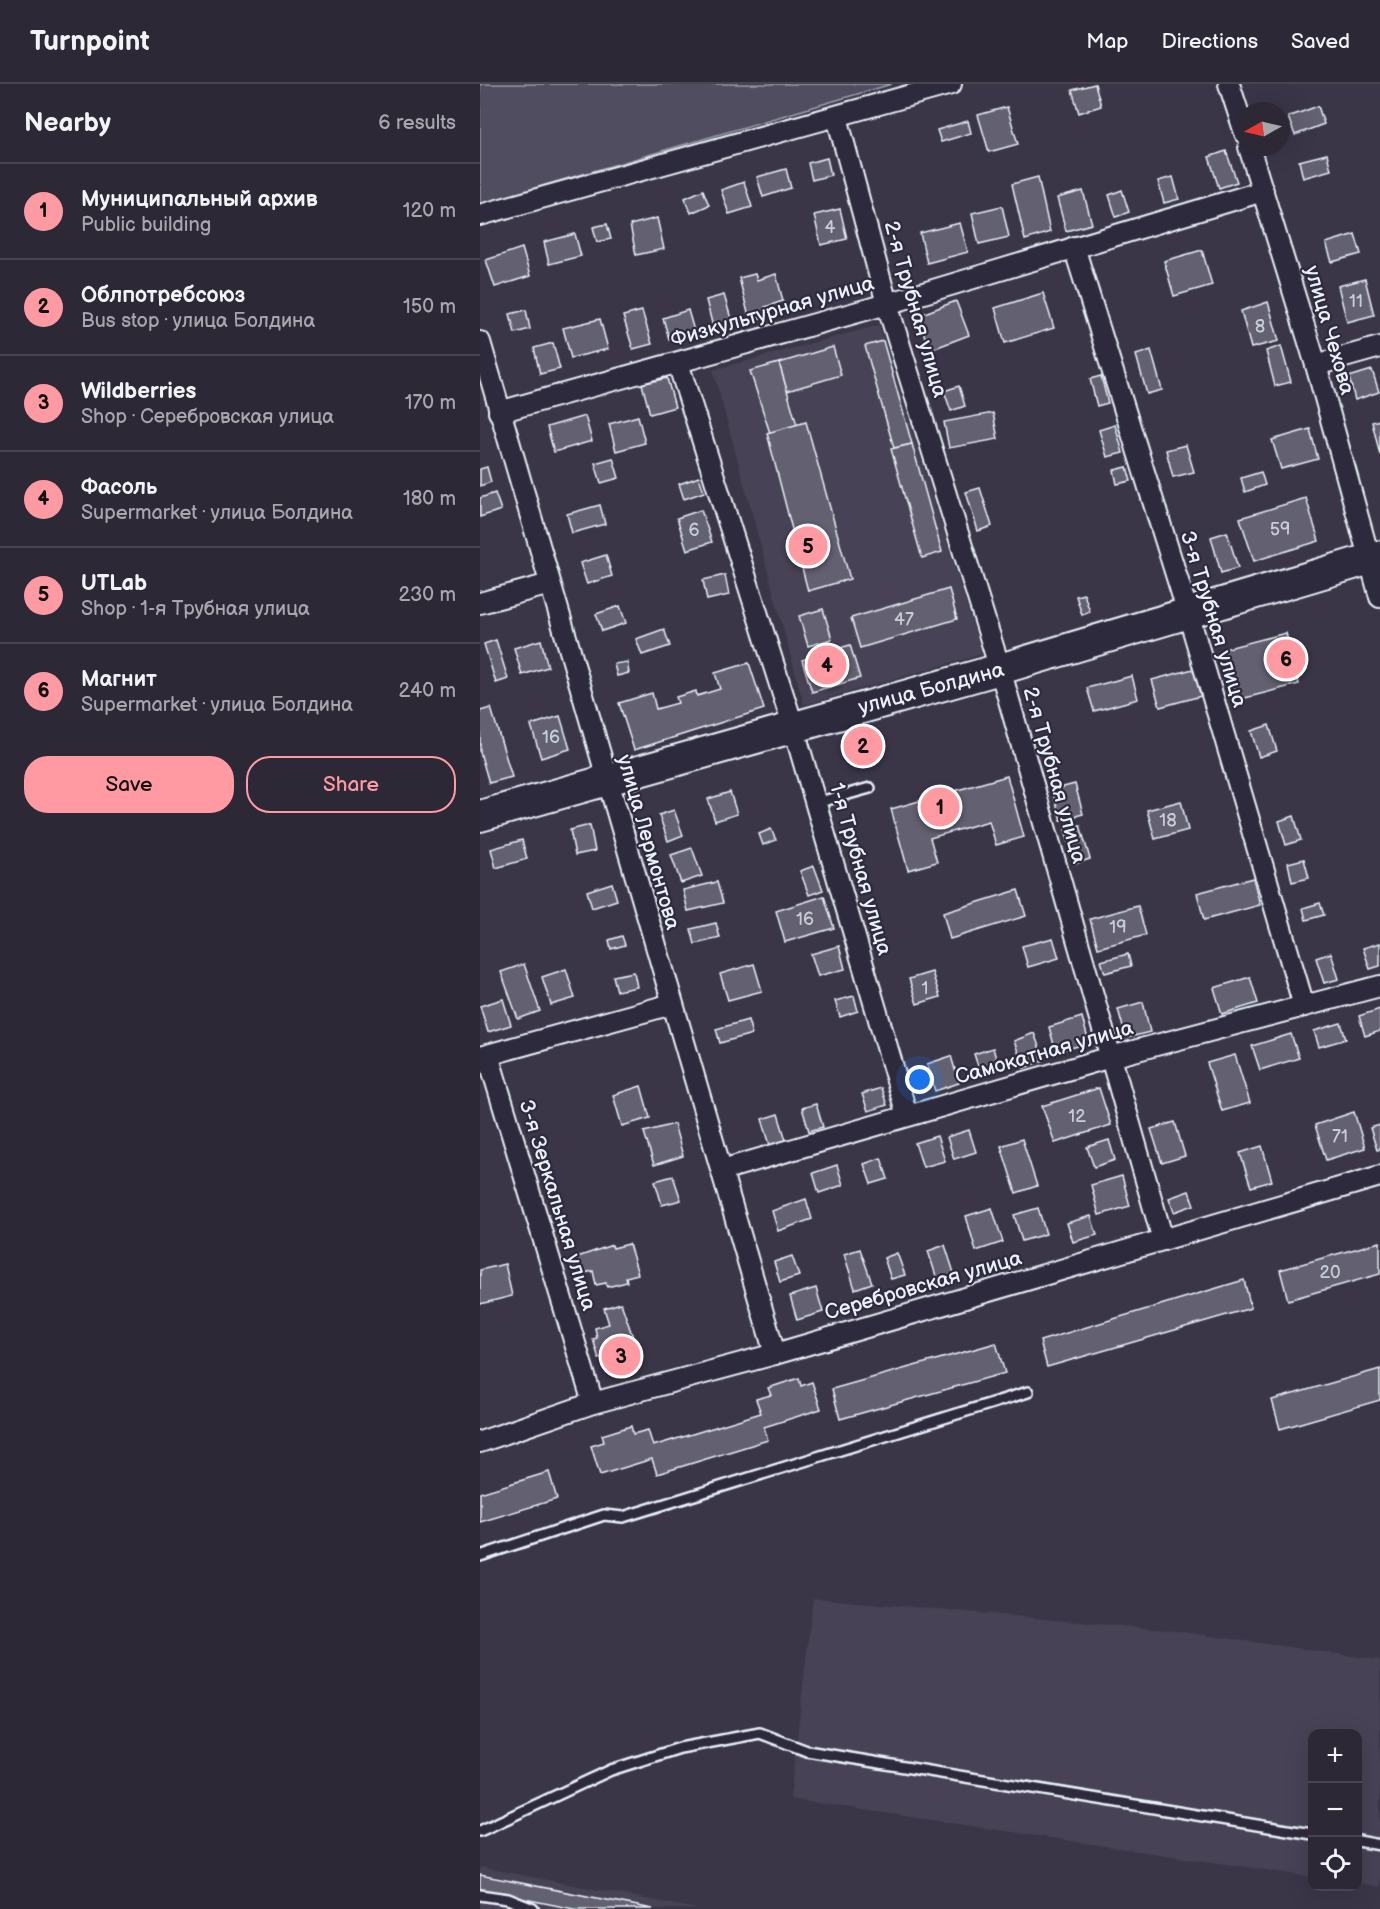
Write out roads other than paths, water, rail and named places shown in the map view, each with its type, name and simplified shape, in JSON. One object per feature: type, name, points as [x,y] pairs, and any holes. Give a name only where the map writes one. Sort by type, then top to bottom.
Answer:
[{"type":"main road","name":"улица Болдина","points":[[480,816],[1000,669],[1375,557]]},
{"type":"street","points":[[480,215],[951,84]]},
{"type":"street","points":[[1229,84],[1236,105]]},
{"type":"street","name":"2-я Трубная улица","points":[[837,117],[887,304],[1000,669],[1163,1240]]},
{"type":"street","name":"улица Чехова","points":[[1252,156],[1375,557],[1380,597]]},
{"type":"street","name":"Физкультурная улица","points":[[500,412],[887,304],[1263,191]]},
{"type":"street","name":"3-я Трубная улица","points":[[1074,247],[1188,613],[1304,1006]]},
{"type":"street","name":"улица Лермонтова","points":[[480,342],[775,1354]]},
{"type":"street","points":[[1316,365],[1380,347]]},
{"type":"street","name":"1-я Трубная улица","points":[[678,363],[794,726],[907,1115]]},
{"type":"street","points":[[480,603],[550,584]]},
{"type":"street","name":"Самокатная улица","points":[[722,1170],[907,1115],[1380,986]]},
{"type":"street","points":[[484,1056],[672,1004]]},
{"type":"street","name":"3-я Зеркальная улица","points":[[484,1056],[593,1403]]},
{"type":"street","name":"Серебровская улица","points":[[480,1442],[593,1403],[775,1354],[1380,1176]]},
{"type":"lane","points":[[816,803],[870,788]]},
{"type":"lane","points":[[480,1556],[604,1515],[623,1517],[1028,1392]]},
{"type":"lane","points":[[480,1831],[611,1770],[680,1748],[760,1733],[807,1751],[1308,1833]]},
{"type":"lane","points":[[1362,1842],[1380,1845]]},
{"type":"lane","points":[[480,1895],[508,1899],[533,1909]]},
{"type":"place","name":"UTLab","points":[[808,546]]},
{"type":"place","name":"Магнит","points":[[1286,659]]},
{"type":"place","name":"Фасоль","points":[[827,665]]},
{"type":"place","name":"Облпотребсоюз","points":[[863,746]]},
{"type":"place","name":"Муниципальный архив","points":[[940,807]]},
{"type":"place","name":"Wildberries","points":[[621,1356]]}]
